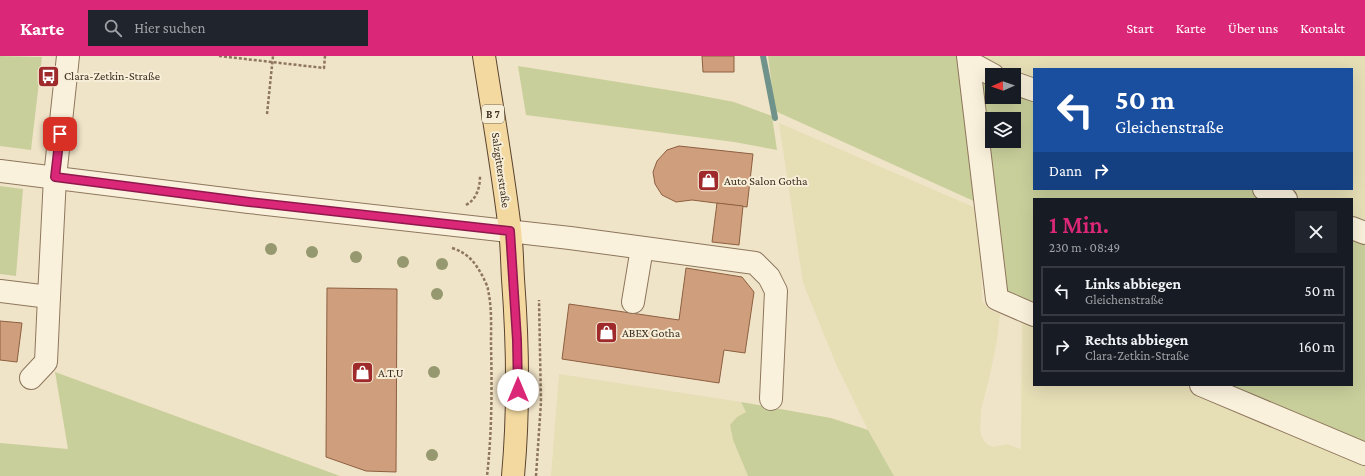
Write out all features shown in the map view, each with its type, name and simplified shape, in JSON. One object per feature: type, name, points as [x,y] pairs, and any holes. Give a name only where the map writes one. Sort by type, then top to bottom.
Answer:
[{"type":"main road","name":"Salzgitterstraße","points":[[484,56],[510,231],[517,340],[516,440],[513,476]]},
{"type":"street","points":[[31,378],[46,362],[55,177],[68,56]]},
{"type":"street","points":[[968,59],[985,70]]},
{"type":"street","points":[[968,59],[997,299],[1033,315]]},
{"type":"street","points":[[1021,85],[1033,90]]},
{"type":"street","points":[[0,171],[249,202],[510,231],[755,264],[769,277],[776,291],[770,399]]},
{"type":"street","points":[[1266,190],[1284,198]]},
{"type":"street","points":[[1353,228],[1365,233]]},
{"type":"street","points":[[633,302],[642,248]]},
{"type":"street","points":[[0,291],[49,297]]},
{"type":"street","points":[[1203,386],[1365,454]]},
{"type":"path","points":[[219,56],[324,68],[325,56]]},
{"type":"path","points":[[267,114],[273,56]]},
{"type":"path","points":[[462,206],[468,204],[476,197],[480,186],[480,170]]},
{"type":"path","points":[[452,248],[461,251],[472,259],[481,273],[488,289],[491,319],[492,388],[487,476]]},
{"type":"path","points":[[536,476],[541,402],[539,300]]},
{"type":"shaded area","points":[[977,56],[1365,56],[1365,226],[1353,221],[1353,198],[1300,198],[1281,190],[1353,190],[1353,68],[1033,68],[1033,82],[1021,77],[1021,68],[1001,68],[977,58]]},
{"type":"shaded area","points":[[779,123],[976,208],[980,220],[982,301],[992,311],[1000,314],[997,341],[981,410],[981,435],[988,445],[993,447],[1007,444],[1021,449],[1022,320],[1033,323],[1033,386],[1190,386],[1365,459],[1365,476],[894,476],[868,430],[836,364],[803,283]]},
{"type":"shaded area","points":[[559,374],[741,402],[746,412],[737,417],[730,425],[733,440],[748,476],[551,476]]},
{"type":"green space","points":[[0,56],[42,57],[31,150],[0,146]]},
{"type":"green space","points":[[768,56],[960,56],[978,203],[775,111]]},
{"type":"green space","points":[[518,66],[734,102],[772,116],[777,150],[734,142],[526,115]]},
{"type":"green space","points":[[979,78],[985,79],[985,104],[1021,104],[1021,90],[1033,95],[1033,190],[1253,190],[1271,198],[1033,198],[1033,304],[1004,290],[987,148],[1021,148],[1021,112],[985,112],[985,129]]},
{"type":"green space","points":[[0,186],[23,189],[16,276],[0,274]]},
{"type":"green space","points":[[1353,234],[1365,240],[1365,448],[1223,386],[1353,386]]},
{"type":"green space","points":[[55,372],[340,476],[0,476],[0,443],[68,449]]},
{"type":"green space","points":[[741,402],[831,418],[868,430],[894,476],[748,476],[733,440],[730,425],[737,417],[746,412]]},
{"type":"building","points":[[702,56],[734,56],[734,72],[703,72]]},
{"type":"building","points":[[679,146],[753,154],[747,207],[692,200],[676,202],[662,195],[655,184],[653,172],[657,161],[667,150]]},
{"type":"building","points":[[717,203],[743,206],[739,245],[712,242]]},
{"type":"building","points":[[686,268],[742,277],[754,292],[745,353],[724,350],[719,383],[562,359],[569,304],[679,320]]},
{"type":"building","name":"A.T.U","points":[[327,288],[397,289],[396,472],[366,471],[326,457]]},
{"type":"building","points":[[0,321],[22,323],[17,362],[0,360]]},
{"type":"waterway","points":[[763,56],[775,118]]},
{"type":"place","name":"Clara-Zetkin-Straße","points":[[49,76]]},
{"type":"place","name":"Auto Salon Gotha","points":[[709,181]]},
{"type":"place","name":"ABEX Gotha","points":[[606,333]]},
{"type":"place","name":"A.T.U","points":[[362,373]]},
{"type":"route","points":[[60,134],[55,177],[249,202],[510,231],[517,340],[518,390]]}]
